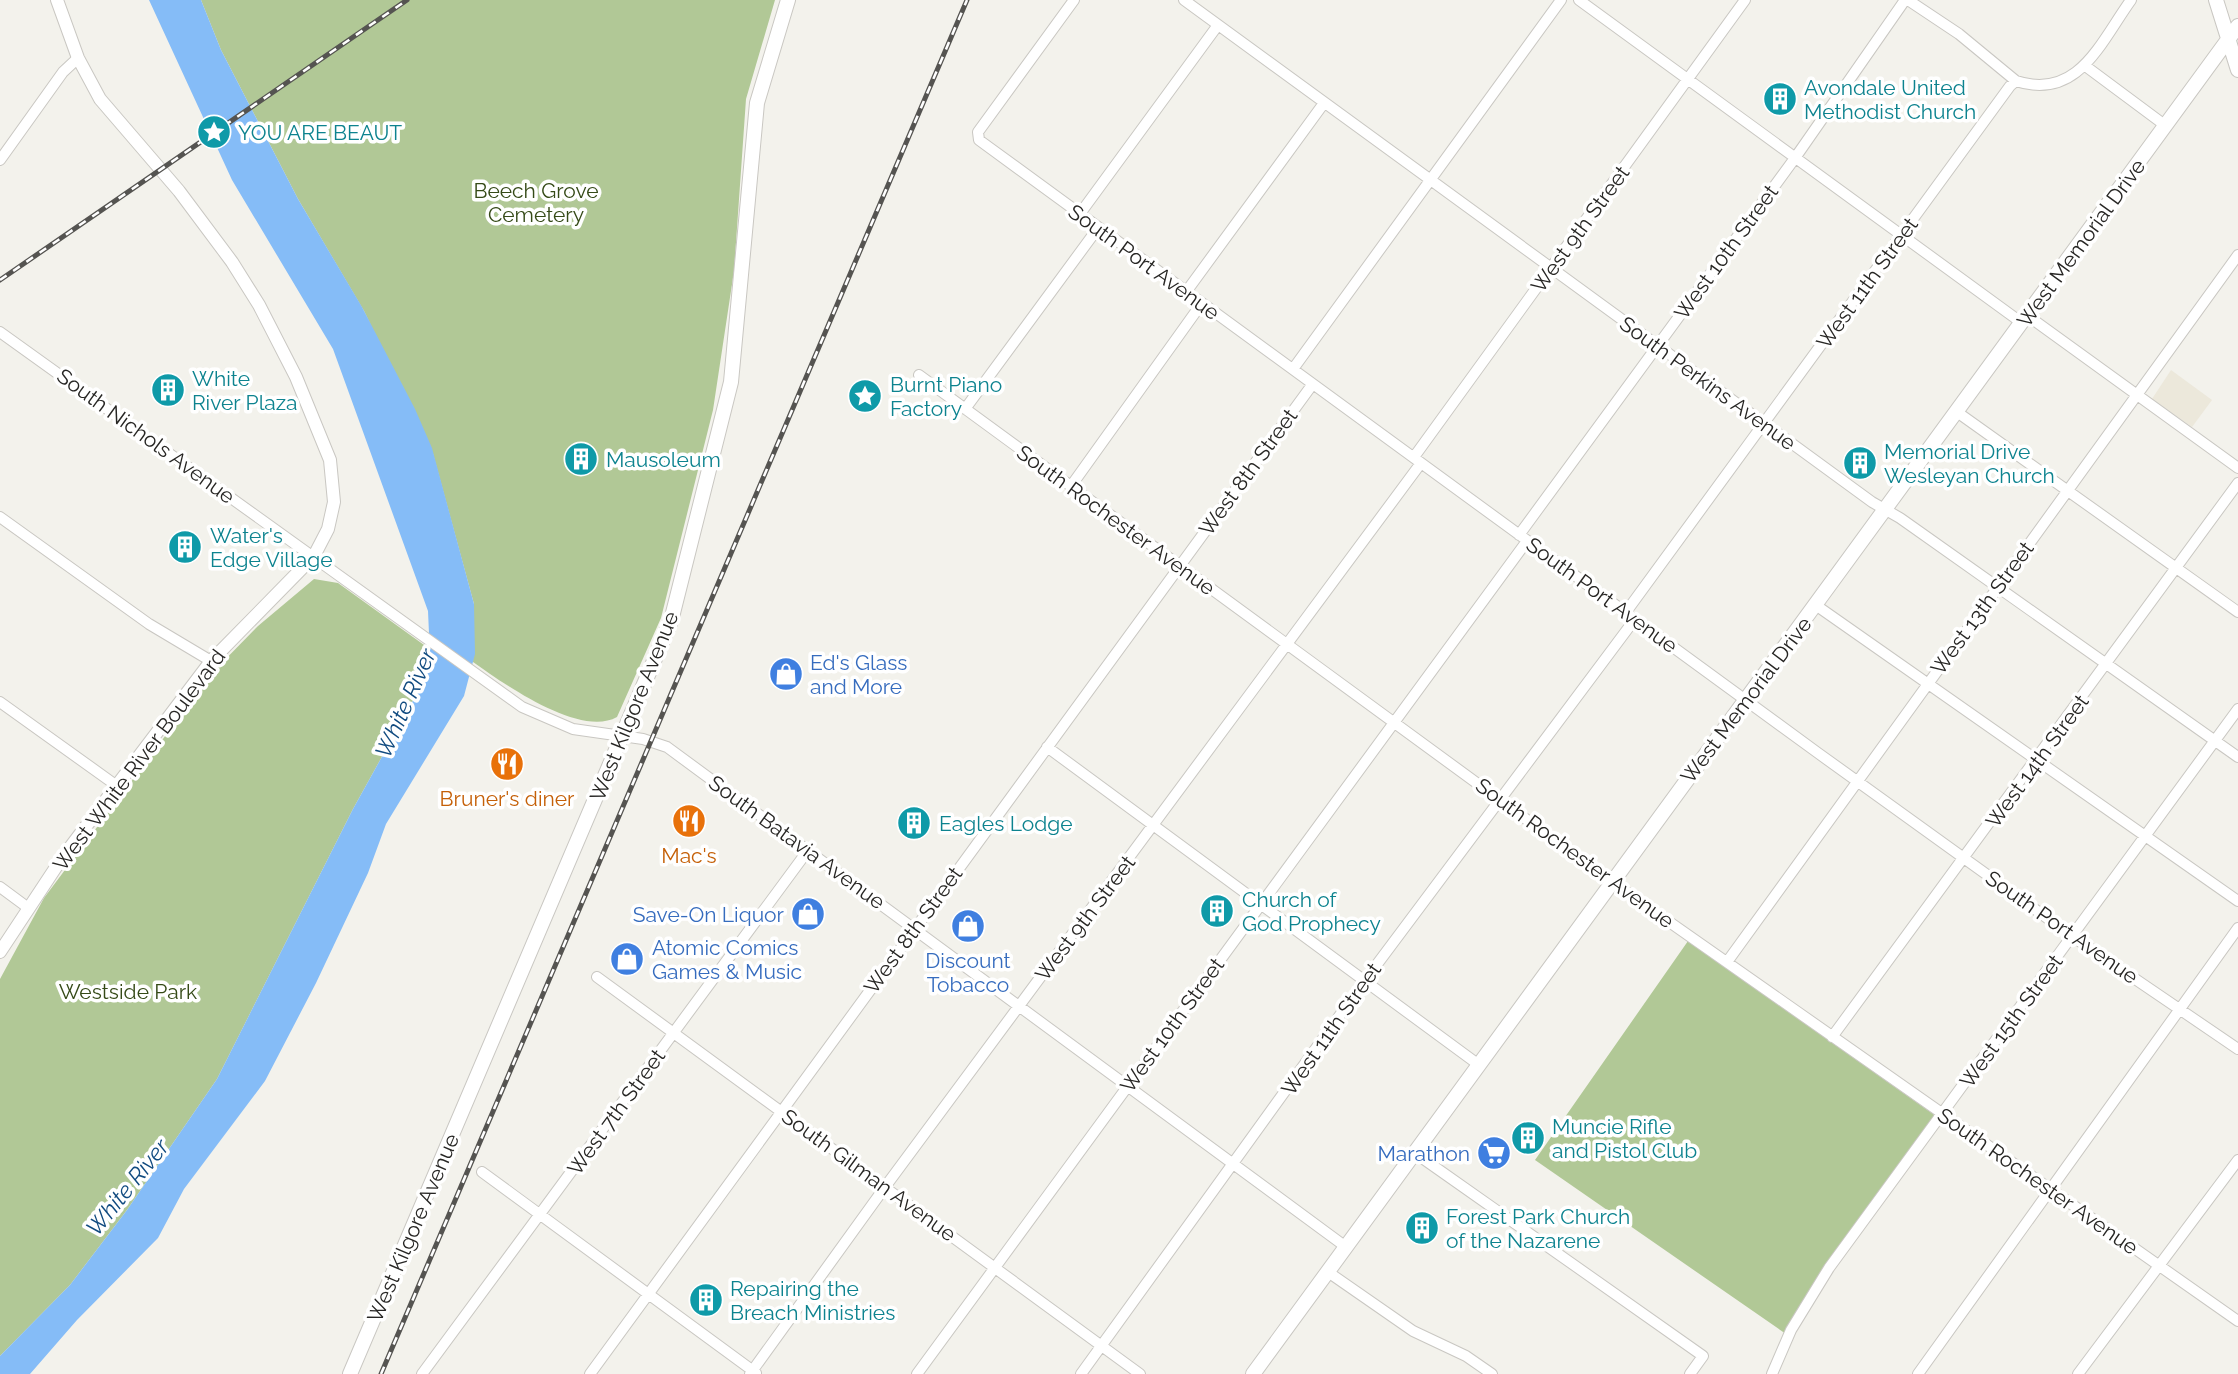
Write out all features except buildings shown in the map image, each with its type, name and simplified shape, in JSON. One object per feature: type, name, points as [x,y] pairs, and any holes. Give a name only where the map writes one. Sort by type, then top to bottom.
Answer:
[{"type":"main road","name":"West Kilgore Avenue","points":[[350,1374],[671,621],[731,382],[757,103],[788,0]]},
{"type":"main road","points":[[2216,0],[2238,70]]},
{"type":"main road","name":"West Memorial Drive","points":[[1253,1374],[1611,881],[1817,606],[2238,26]]},
{"type":"street","name":"West White River Boulevard","points":[[0,953],[27,907],[211,661],[314,556],[332,515],[334,479],[330,460],[296,377],[259,305],[232,262],[179,191],[100,99],[78,58],[57,0]]},
{"type":"street","name":"South Port Avenue","points":[[1074,0],[978,132],[979,140],[1965,859],[2238,1049]]},
{"type":"street","name":"South Perkins Avenue","points":[[1184,0],[1764,424],[2238,757]]},
{"type":"street","points":[[1293,369],[1561,0]]},
{"type":"street","points":[[1579,0],[1901,235],[2138,394],[2238,468]]},
{"type":"street","name":"West 9th Street","points":[[753,1373],[885,1187],[1287,645],[1551,269],[1745,0]]},
{"type":"street","points":[[1906,0],[1964,38],[2016,81],[2040,87],[2054,85],[2075,75],[2131,0]]},
{"type":"street","name":"West 10th Street","points":[[917,1374],[1395,722],[1657,346],[1795,158],[1906,0]]},
{"type":"street","points":[[1079,215],[1218,25]]},
{"type":"street","points":[[2,152],[63,72],[78,58]]},
{"type":"street","points":[[2084,65],[2166,126]]},
{"type":"street","name":"West 11th Street","points":[[1081,1374],[1499,799],[1764,424],[2016,81]]},
{"type":"street","points":[[1186,292],[1324,103]]},
{"type":"street","points":[[965,409],[1098,228]]},
{"type":"street","name":"West 13th Street","points":[[1727,962],[2238,255]]},
{"type":"street","points":[[1071,486],[1202,303]]},
{"type":"street","name":"South Nichols Avenue","points":[[0,332],[385,606],[508,697],[554,722],[623,738],[651,741]]},
{"type":"street","name":"South Rochester Avenue","points":[[919,375],[1611,881],[2238,1321]]},
{"type":"street","name":"West 8th Street","points":[[590,1374],[1312,385]]},
{"type":"street","points":[[1957,412],[2238,612]]},
{"type":"street","name":"West 14th Street","points":[[1832,1037],[2038,760],[2238,483]]},
{"type":"street","points":[[0,517],[149,624],[211,661]]},
{"type":"street","points":[[1817,606],[2238,901]]},
{"type":"street","points":[[0,702],[117,786]]},
{"type":"street","name":"West 15th Street","points":[[1772,1374],[1791,1330],[1829,1268],[2238,709]]},
{"type":"street","name":"South Batavia Avenue","points":[[651,741],[667,747],[809,849],[1346,1247]]},
{"type":"street","points":[[1047,747],[1366,979],[1479,1065]]},
{"type":"street","name":"West 7th Street","points":[[422,1374],[809,849]]},
{"type":"street","points":[[0,887],[27,907]]},
{"type":"street","points":[[1918,1374],[2053,1190],[2238,928]]},
{"type":"street","name":"South Gilman Avenue","points":[[597,977],[1140,1374]]},
{"type":"street","points":[[1415,1153],[1703,1356],[1690,1374]]},
{"type":"street","points":[[2078,1374],[2238,1160]]},
{"type":"street","points":[[482,1172],[649,1293],[753,1373]]},
{"type":"street","points":[[1328,1272],[1420,1335],[1466,1356],[1492,1374]]},
{"type":"shaded area","points":[[2171,370],[2212,400],[2192,427],[2152,399]]},
{"type":"green space","name":"Beech Grove Cemetery","points":[[201,0],[775,0],[746,99],[734,271],[713,410],[661,618],[617,717],[601,722],[563,715],[522,695],[473,662],[474,604],[433,454],[364,311],[298,199],[221,50]]},
{"type":"green space","name":"Westside Park","points":[[314,579],[338,583],[431,650],[425,679],[353,809],[217,1079],[127,1210],[70,1285],[0,1356],[0,979],[44,898],[213,672],[258,626]]},
{"type":"green space","points":[[1688,941],[1936,1116],[1831,1258],[1786,1334],[1535,1160]]},
{"type":"water","points":[[149,0],[201,0],[221,50],[298,199],[362,307],[415,409],[432,448],[474,604],[475,654],[464,696],[386,824],[368,873],[316,983],[265,1081],[184,1189],[158,1238],[77,1320],[30,1374],[0,1374],[0,1356],[70,1285],[127,1210],[217,1079],[353,809],[425,679],[430,656],[428,611],[333,349],[232,180]]},
{"type":"railway","points":[[0,280],[407,0]]},
{"type":"railway","points":[[381,1374],[967,0]]},
{"type":"place","name":"Avondale United Methodist Church","points":[[1780,99]]},
{"type":"place","name":"YOU ARE BEAUT","points":[[214,132]]},
{"type":"place","name":"White River Plaza","points":[[168,390]]},
{"type":"place","name":"Burnt Piano Factory","points":[[865,396]]},
{"type":"place","name":"Mausoleum","points":[[581,459]]},
{"type":"place","name":"Memorial Drive Wesleyan Church","points":[[1860,463]]},
{"type":"place","name":"Water's Edge Village","points":[[185,547]]},
{"type":"place","name":"Ed's Glass and More","points":[[786,674]]},
{"type":"place","name":"Bruner's diner","points":[[507,764]]},
{"type":"place","name":"Mac's","points":[[689,821]]},
{"type":"place","name":"Eagles Lodge","points":[[914,823]]},
{"type":"place","name":"Church of God Prophecy","points":[[1217,911]]},
{"type":"place","name":"Save-On Liquor","points":[[808,914]]},
{"type":"place","name":"Discount Tobacco","points":[[968,926]]},
{"type":"place","name":"Atomic Comics Games & Music","points":[[627,959]]},
{"type":"place","name":"Muncie Rifle and Pistol Club","points":[[1528,1138]]},
{"type":"place","name":"Marathon","points":[[1494,1153]]},
{"type":"place","name":"Forest Park Church of the Nazarene","points":[[1422,1228]]},
{"type":"place","name":"Repairing the Breach Ministries","points":[[706,1300]]},
{"type":"water label","name":"White River","points":[[405,703]]},
{"type":"water label","name":"White River","points":[[127,1187]]}]
